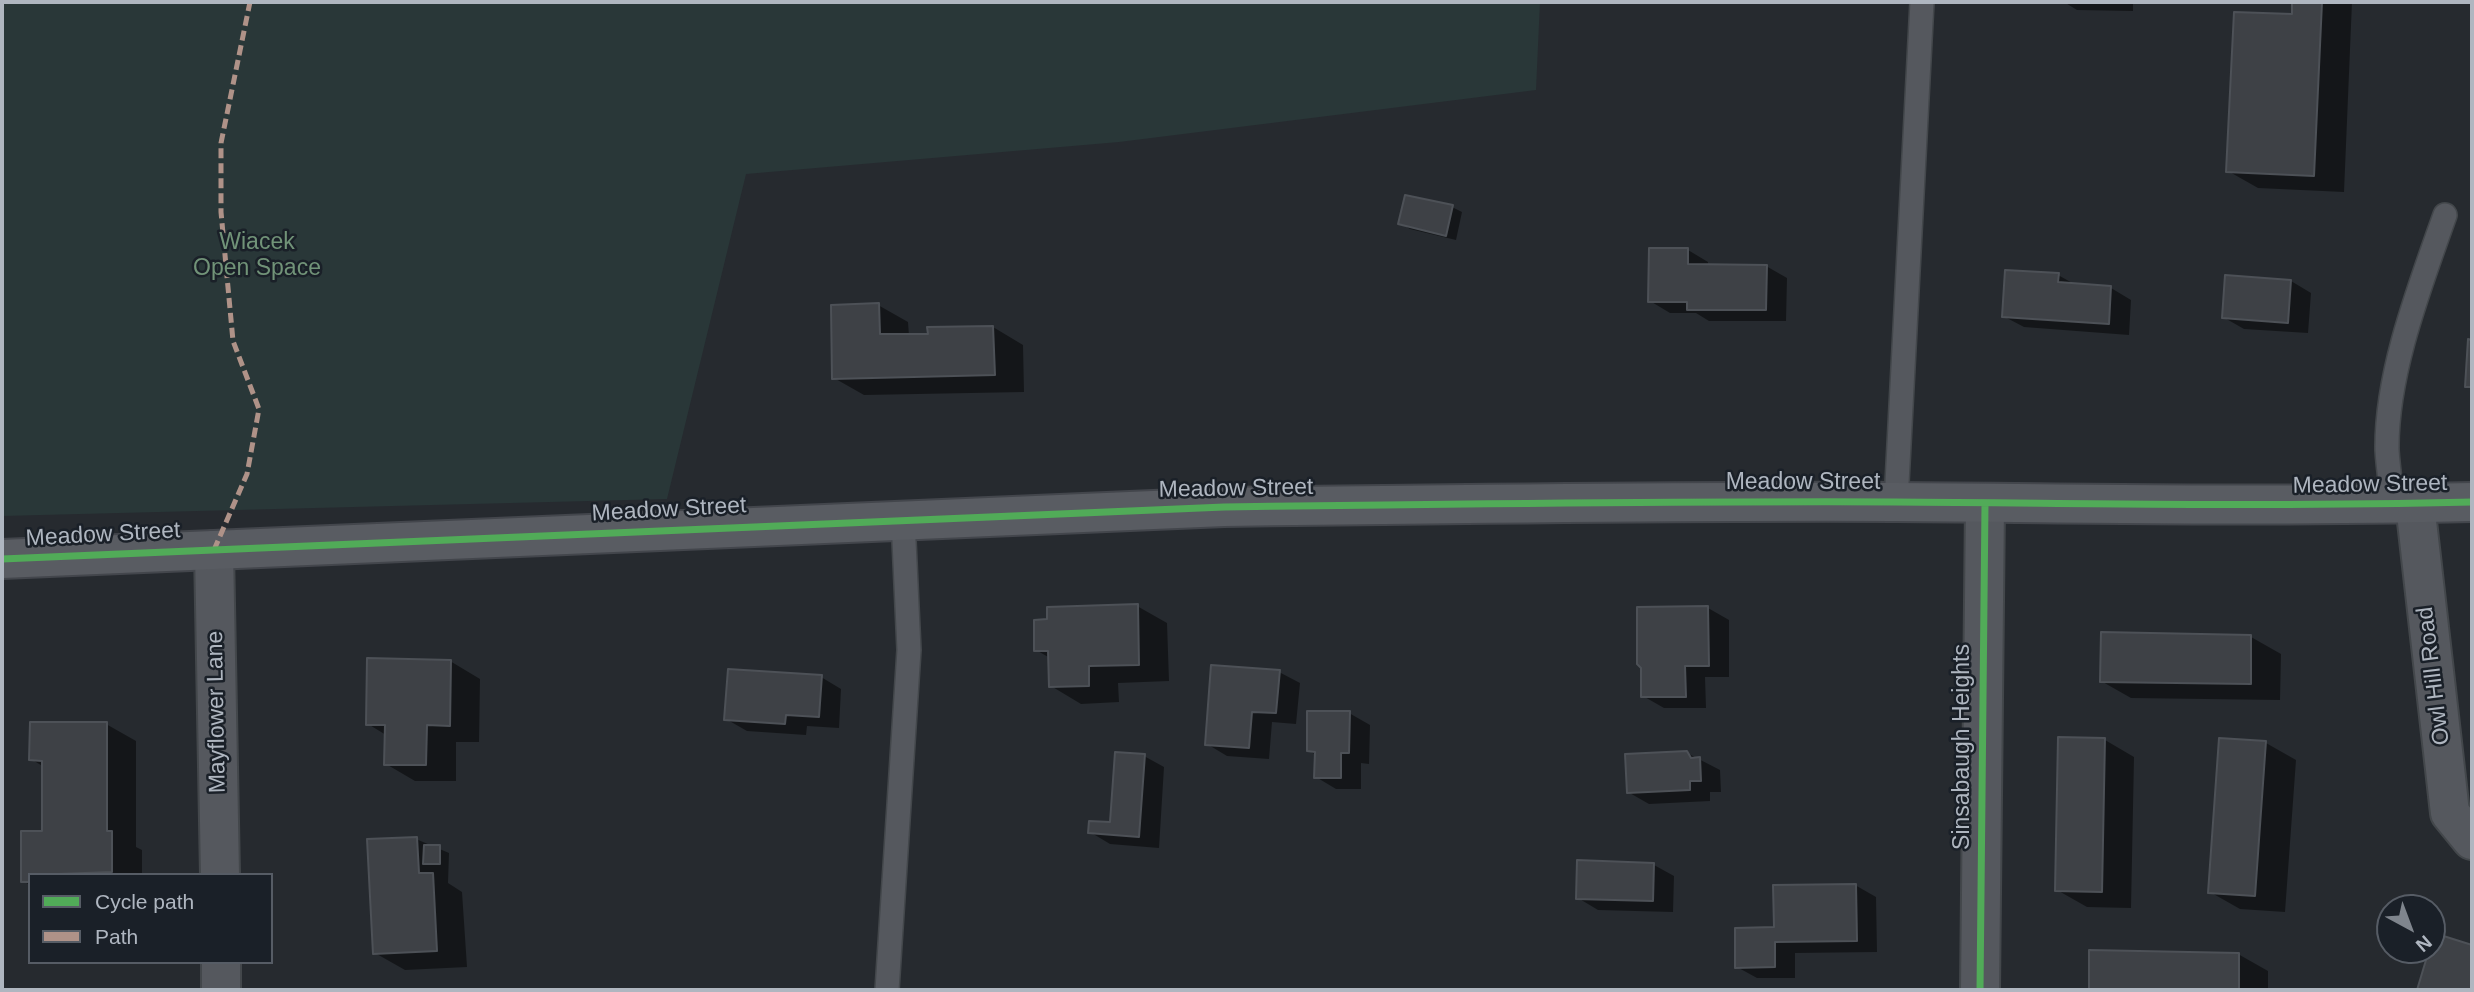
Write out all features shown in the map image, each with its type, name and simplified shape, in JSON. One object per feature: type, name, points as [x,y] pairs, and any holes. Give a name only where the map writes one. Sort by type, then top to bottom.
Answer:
[{"type":"street","name":"Meadow Street","points":[[2,559],[903,519],[1424,504],[2472,502]]},
{"type":"street","name":"Sinsabaugh Heights","points":[[1980,990],[1985,504]]},
{"type":"street","name":"Owl Hill Road","points":[[2404,504],[2450,813],[2472,840]]},
{"type":"street","name":"Mayflower Lane","points":[[214,550],[220,873]]},
{"type":"street","points":[[221,964],[221,990]]},
{"type":"lane","points":[[1896,502],[1922,2]]},
{"type":"lane","points":[[2404,504],[2387,448],[2397,369],[2445,215]]},
{"type":"lane","points":[[887,990],[909,650],[903,519]]},
{"type":"green space","name":"Wiacek Open Space","points":[[2,2],[1540,2],[1536,90],[1119,142],[746,174],[667,499],[2,516]]},
{"type":"building","points":[[2292,2],[2322,2],[2314,176],[2226,172],[2234,12],[2292,14]]},
{"type":"building","points":[[1405,195],[1453,205],[1446,236],[1398,224]]},
{"type":"building","points":[[1649,248],[1688,248],[1688,264],[1767,265],[1766,310],[1687,310],[1687,302],[1648,302]]},
{"type":"building","points":[[2005,270],[2059,273],[2058,282],[2111,286],[2109,324],[2002,317]]},
{"type":"building","points":[[2225,275],[2291,280],[2288,323],[2222,318]]},
{"type":"building","points":[[879,303],[880,334],[928,334],[927,327],[993,326],[995,375],[832,379],[831,305]]},
{"type":"building","points":[[2468,339],[2472,340],[2472,387],[2465,387]]},
{"type":"building","points":[[1138,604],[1139,665],[1089,666],[1089,686],[1049,687],[1048,651],[1034,651],[1034,620],[1047,619],[1047,607]]},
{"type":"building","points":[[1708,606],[1709,666],[1685,666],[1686,697],[1641,697],[1641,668],[1637,664],[1637,607]]},
{"type":"building","points":[[2101,632],[2251,635],[2251,684],[2100,682]]},
{"type":"building","points":[[367,658],[451,660],[450,726],[427,725],[426,765],[384,765],[385,725],[366,725]]},
{"type":"building","points":[[1211,665],[1280,670],[1276,713],[1252,712],[1249,748],[1205,745]]},
{"type":"building","points":[[728,669],[822,675],[819,717],[786,715],[785,724],[724,720]]},
{"type":"building","points":[[1307,711],[1350,711],[1349,753],[1341,753],[1341,778],[1314,778],[1315,752],[1307,751]]},
{"type":"building","points":[[30,722],[107,722],[107,831],[112,831],[112,872],[28,873],[28,882],[21,882],[21,831],[42,831],[42,761],[29,760]]},
{"type":"building","points":[[2058,737],[2105,738],[2102,892],[2055,891]]},
{"type":"building","points":[[2219,738],[2266,741],[2255,896],[2208,893]]},
{"type":"building","points":[[1687,751],[1691,758],[1700,757],[1701,781],[1690,781],[1690,790],[1627,793],[1625,754]]},
{"type":"building","points":[[1115,752],[1145,754],[1139,837],[1088,833],[1089,821],[1110,822]]},
{"type":"building","points":[[417,837],[419,873],[433,873],[437,951],[373,954],[367,839]]},
{"type":"building","points":[[424,845],[440,845],[440,864],[423,864]]},
{"type":"building","points":[[1577,860],[1654,863],[1653,901],[1576,899]]},
{"type":"building","points":[[1856,884],[1857,941],[1775,942],[1775,967],[1735,968],[1735,928],[1774,927],[1773,885]]},
{"type":"building","points":[[2446,937],[2472,945],[2472,990],[2417,990],[2425,964],[2446,964]]},
{"type":"building","points":[[2089,950],[2239,953],[2239,990],[2089,990]]},
{"type":"marked path","points":[[214,550],[247,474],[259,409],[233,341],[221,212],[221,143],[250,2]]},
{"type":"cycle path","points":[[2,559],[1224,507],[1727,502],[2472,502]]},
{"type":"cycle path","points":[[1980,990],[1985,504]]}]
